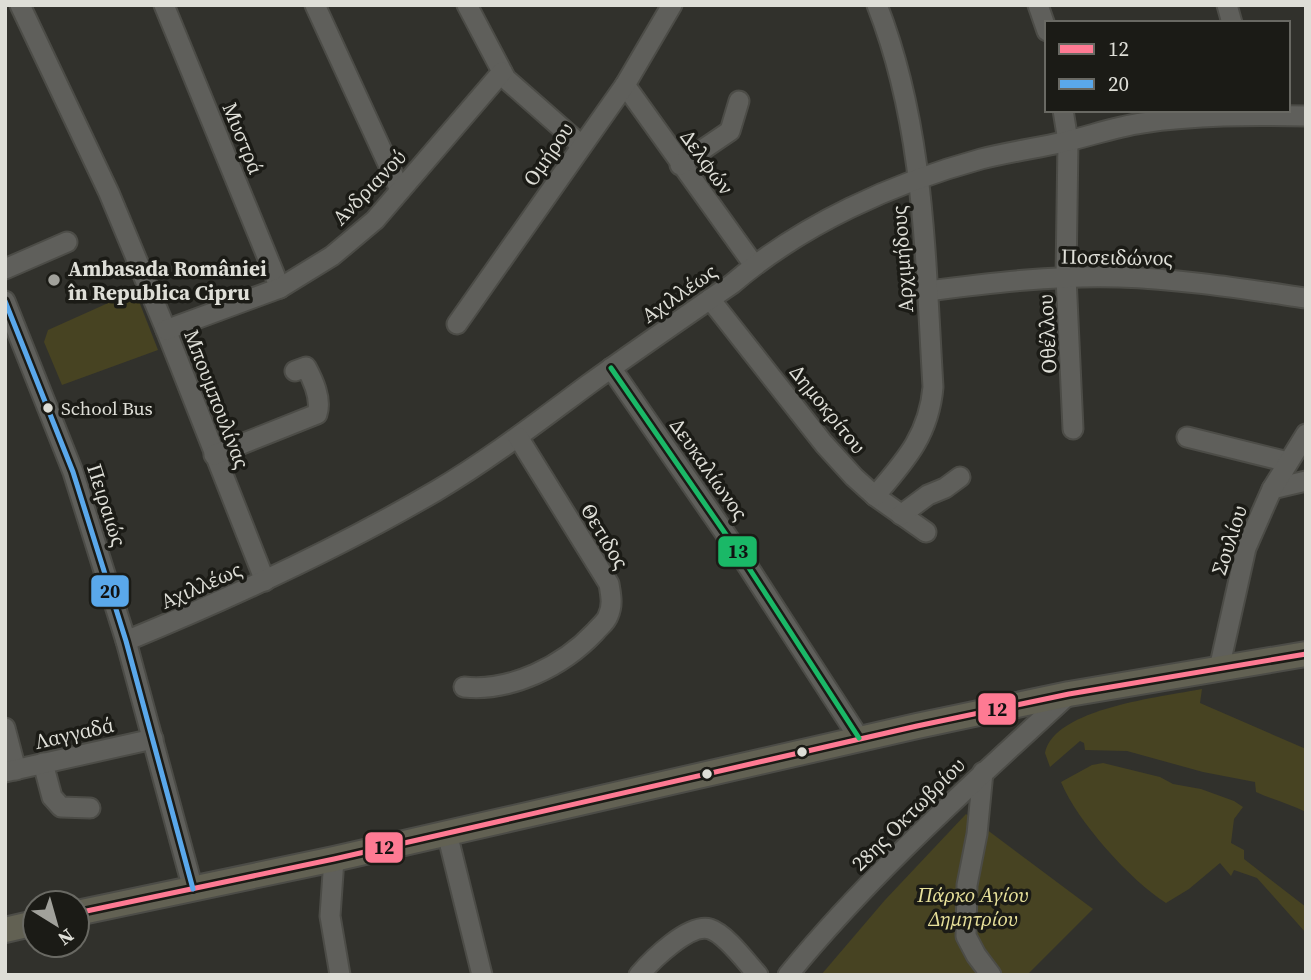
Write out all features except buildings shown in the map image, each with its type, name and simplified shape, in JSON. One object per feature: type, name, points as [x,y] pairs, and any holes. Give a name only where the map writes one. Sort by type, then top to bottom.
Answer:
[{"type":"main road","points":[[91,911],[334,859],[859,738],[1069,694],[1306,654]]},
{"type":"street","name":"Μπουμπουλίνας","points":[[20,5],[109,193],[265,581]]},
{"type":"street","name":"Μυστρά","points":[[164,5],[280,288]]},
{"type":"street","points":[[315,5],[400,190]]},
{"type":"street","points":[[467,5],[506,79],[581,145]]},
{"type":"street","name":"Αρχιμήδους","points":[[875,496],[908,457],[925,428],[932,408],[933,387],[919,178],[909,109],[893,46],[877,5]]},
{"type":"street","points":[[1038,5],[1045,25]]},
{"type":"street","name":"Ομήρου","points":[[457,324],[625,85],[670,6]]},
{"type":"street","name":"Ανδριανού","points":[[166,330],[280,288],[332,256],[375,220],[502,72]]},
{"type":"street","name":"Δελφών","points":[[625,85],[754,265]]},
{"type":"street","points":[[680,165],[730,131],[739,102]]},
{"type":"street","name":"Οθέλλου","points":[[1063,112],[1068,141],[1066,277],[1073,429]]},
{"type":"street","name":"Αχιλλέως","points":[[126,641],[265,581],[437,490],[518,438],[754,265],[859,204],[919,178],[983,159],[1142,123],[1254,113],[1306,116]]},
{"type":"street","points":[[5,269],[67,242]]},
{"type":"street","name":"Ποσειδώνος","points":[[927,291],[1066,277],[1121,277],[1199,283],[1306,298]]},
{"type":"street","name":"Δημοκρίτου","points":[[710,299],[824,444],[875,496],[926,532]]},
{"type":"street","name":"Πειραιώς","points":[[5,301],[11,330],[73,472],[126,641],[194,889]]},
{"type":"street","points":[[214,455],[317,414],[320,406],[306,367],[295,371]]},
{"type":"street","name":"Δευκαλίωνος","points":[[611,368],[747,565],[859,738]]},
{"type":"street","name":"Σουλίου","points":[[1223,668],[1246,548],[1272,489],[1306,435]]},
{"type":"street","points":[[1187,437],[1288,462]]},
{"type":"street","name":"Θετιδος","points":[[464,687],[483,689],[534,674],[581,647],[608,619],[612,601],[609,584],[518,438]]},
{"type":"street","points":[[901,515],[928,495],[946,488],[960,477]]},
{"type":"street","points":[[1272,489],[1306,481]]},
{"type":"street","name":"28ης Οκτωβρίου","points":[[788,975],[815,942],[899,853],[1069,694]]},
{"type":"street","points":[[5,727],[10,771]]},
{"type":"street","name":"Λαγγαδά","points":[[10,771],[153,739]]},
{"type":"street","points":[[43,763],[52,797],[61,807],[90,808]]},
{"type":"street","points":[[983,772],[977,834],[967,885],[966,936],[990,975]]},
{"type":"street","points":[[447,832],[482,975]]},
{"type":"street","points":[[334,859],[330,916],[340,975]]},
{"type":"street","points":[[639,975],[687,933],[697,929],[711,929],[725,939],[758,975]]},
{"type":"green space","points":[[135,291],[158,350],[62,385],[44,342],[48,330]]},
{"type":"green space","points":[[1202,689],[1200,703],[1306,749],[1306,812],[1256,792],[1255,782],[1203,772],[1127,751],[1085,750],[1084,743],[1080,741],[1050,767],[1045,753],[1053,738],[1068,725],[1112,707]]},
{"type":"green space","points":[[1103,763],[1160,777],[1173,784],[1201,789],[1243,807],[1234,819],[1231,843],[1244,850],[1244,859],[1306,907],[1306,933],[1257,878],[1234,870],[1231,876],[1220,863],[1189,889],[1166,903],[1152,893],[1121,865],[1092,831],[1061,782],[1092,765]]},
{"type":"green space","name":"Πάρκο Αγίου Δημητρίου","points":[[966,814],[1093,909],[1027,975],[821,975],[885,900]]},
{"type":"transit line","name":"20","points":[[5,301],[73,472],[126,641],[193,889]]},
{"type":"transit line","name":"13","points":[[611,368],[747,565],[859,738]]},
{"type":"transit line","name":"12","points":[[91,910],[334,859],[917,726],[1069,694],[1306,654]]},
{"type":"place","name":"Ambasada României în Republica Cipru","points":[[54,280]]},
{"type":"place","name":"School Bus","points":[[48,408]]}]
